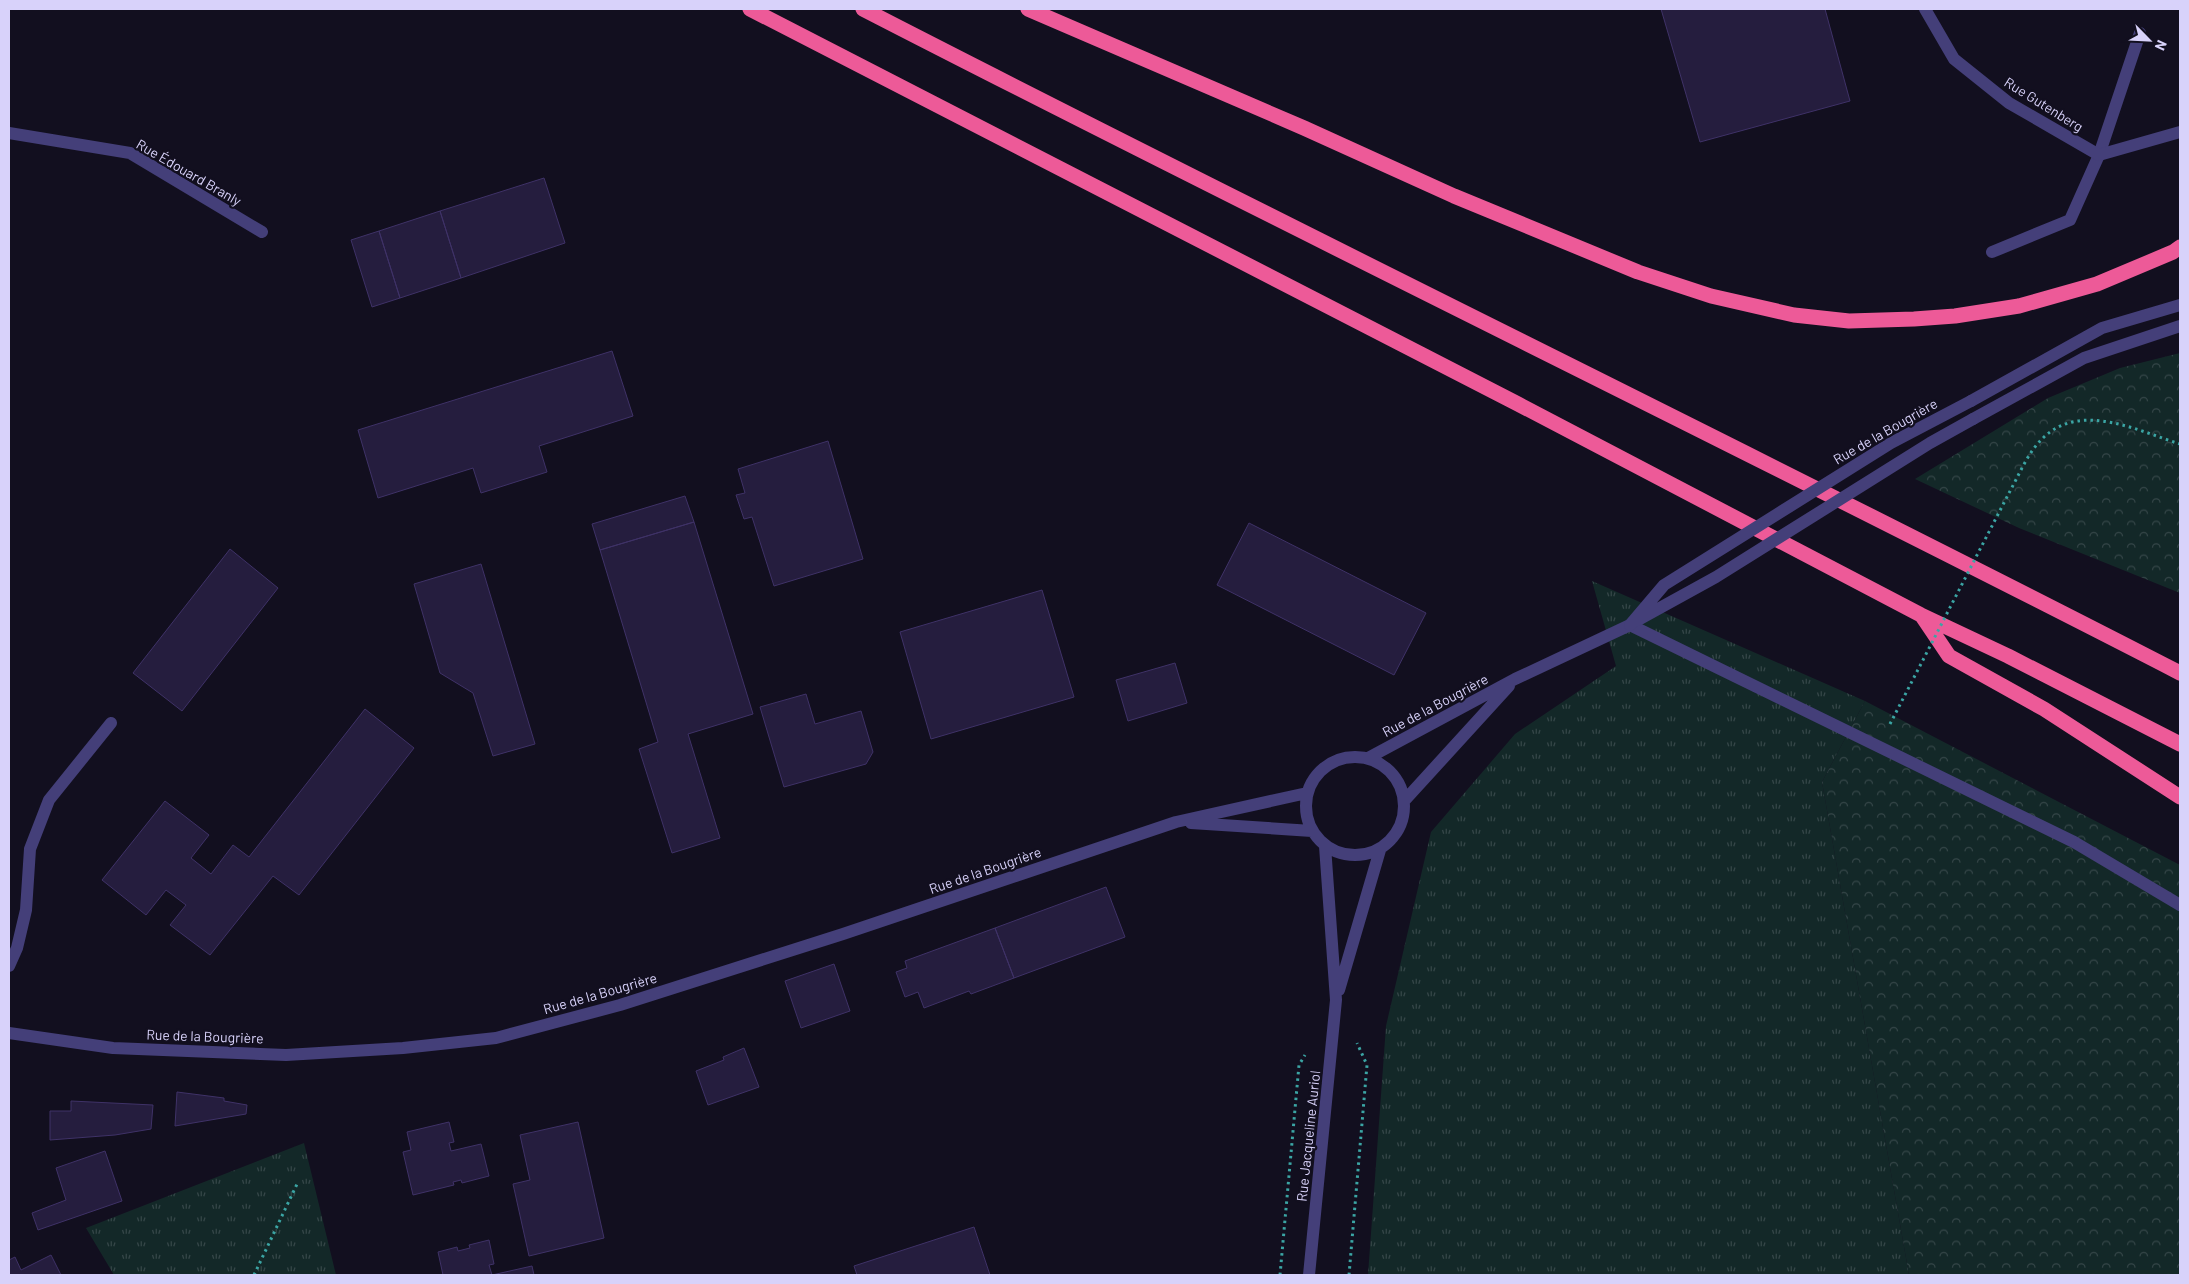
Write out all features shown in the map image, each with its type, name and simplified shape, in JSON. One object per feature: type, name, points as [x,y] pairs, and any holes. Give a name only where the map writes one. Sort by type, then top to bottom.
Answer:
[{"type":"highway","points":[[750,9],[1518,404],[1921,615],[2008,656],[2180,744]]},
{"type":"highway","points":[[862,9],[2180,672]]},
{"type":"highway","points":[[1028,9],[1304,128],[1463,200],[1628,269],[1710,296],[1794,315],[1849,321],[1914,319],[1955,316],[2019,306],[2097,284],[2173,252],[2180,246]]},
{"type":"highway","points":[[1921,615],[1949,656],[2044,709],[2180,797]]},
{"type":"street","name":"Rue Gutenberg","points":[[1925,9],[1954,59],[2009,103],[2099,155]]},
{"type":"street","points":[[1992,252],[2070,220],[2099,155],[2140,33]]},
{"type":"street","name":"Rue Édouard Branly","points":[[9,132],[130,153],[262,232]]},
{"type":"street","points":[[2099,155],[2180,132]]},
{"type":"street","name":"Rue de la Bougrière","points":[[1630,625],[1664,585],[1891,443],[2102,328],[2180,305]]},
{"type":"street","name":"Rue de la Bougrière","points":[[1368,758],[1516,679],[1630,625],[1716,577],[1930,443],[2084,358],[2180,326]]},
{"type":"street","points":[[1630,625],[2074,842],[2180,905]]},
{"type":"street","name":"Rue de la Bougrière","points":[[1405,800],[1516,679]]},
{"type":"street","points":[[9,966],[17,948],[26,910],[30,849],[49,800],[111,723]]},
{"type":"street","points":[[1349,757],[1368,758],[1386,767],[1398,781],[1405,800],[1404,819],[1395,837],[1380,850],[1362,856],[1342,855],[1325,846],[1312,831],[1306,813],[1307,793],[1316,776],[1330,763],[1349,757]]},
{"type":"street","name":"Rue de la Bougrière","points":[[9,1033],[113,1048],[286,1054],[403,1048],[496,1038],[620,1005],[843,934],[1176,822],[1307,793]]},
{"type":"street","name":"Rue de la Bougrière","points":[[1176,822],[1312,831]]},
{"type":"street","name":"Rue Jacqueline Auriol","points":[[1309,1275],[1336,1000],[1325,846]]},
{"type":"street","name":"Rue Jacqueline Auriol","points":[[1336,1000],[1380,850]]},
{"type":"path","points":[[1890,724],[2009,493],[2034,448],[2043,437],[2063,424],[2079,419],[2119,424],[2180,444]]},
{"type":"path","points":[[1350,1275],[1367,1065],[1355,1040]]},
{"type":"path","points":[[254,1275],[298,1182]]},
{"type":"green space","points":[[2180,353],[2180,593],[2019,528],[1915,479],[2048,398],[2120,368]]},
{"type":"green space","points":[[1592,581],[1865,701],[1822,782],[1909,1275],[1368,1275],[1386,1026],[1431,832],[1515,734],[1616,666]]},
{"type":"green space","points":[[1865,701],[2180,865],[2180,1275],[1909,1275],[1822,782]]},
{"type":"green space","points":[[304,1143],[336,1275],[114,1275],[86,1228]]},
{"type":"building","points":[[1661,9],[1825,9],[1850,101],[1700,142]]},
{"type":"building","points":[[544,178],[565,243],[461,278],[440,211]]},
{"type":"building","points":[[440,211],[461,278],[400,298],[379,231]]},
{"type":"building","points":[[379,231],[400,298],[372,307],[351,240]]},
{"type":"building","points":[[612,351],[633,416],[539,446],[547,472],[481,493],[473,468],[378,498],[358,430]]},
{"type":"building","points":[[828,441],[863,559],[774,586],[752,517],[744,519],[736,495],[745,493],[738,469]]},
{"type":"building","points":[[685,496],[694,522],[600,550],[592,524]]},
{"type":"building","points":[[694,522],[753,714],[688,734],[720,838],[672,853],[639,749],[658,742],[600,550]]},
{"type":"building","points":[[1249,523],[1426,613],[1394,675],[1217,585]]},
{"type":"building","points":[[230,549],[278,588],[182,711],[133,673]]},
{"type":"building","points":[[481,564],[535,744],[493,756],[473,693],[440,673],[414,584]]},
{"type":"building","points":[[1042,590],[1074,697],[931,739],[900,632]]},
{"type":"building","points":[[1175,663],[1187,703],[1128,721],[1116,680]]},
{"type":"building","points":[[806,694],[815,724],[861,711],[873,752],[866,764],[784,787],[760,707]]},
{"type":"building","points":[[365,709],[414,748],[299,895],[273,876],[210,955],[170,925],[186,905],[166,890],[146,915],[102,880],[165,801],[209,835],[191,858],[211,874],[233,845],[249,857]]},
{"type":"building","points":[[1106,887],[1125,937],[1014,978],[995,928]]},
{"type":"building","points":[[995,928],[1014,978],[971,994],[969,991],[924,1008],[918,992],[905,997],[896,972],[907,968],[905,961]]},
{"type":"building","points":[[834,964],[850,1011],[801,1028],[785,981]]},
{"type":"building","points":[[744,1048],[759,1087],[708,1105],[696,1071],[724,1060],[723,1057]]},
{"type":"building","points":[[177,1092],[224,1098],[224,1101],[247,1105],[246,1114],[175,1126]]},
{"type":"building","points":[[71,1101],[153,1105],[151,1129],[115,1135],[50,1140],[50,1111],[71,1111]]},
{"type":"building","points":[[449,1122],[454,1142],[449,1143],[451,1151],[481,1144],[489,1176],[462,1183],[461,1180],[453,1182],[454,1185],[413,1195],[403,1152],[411,1150],[407,1132]]},
{"type":"building","points":[[578,1122],[604,1238],[529,1256],[513,1184],[530,1180],[520,1135]]},
{"type":"building","points":[[105,1151],[122,1201],[38,1230],[32,1213],[66,1200],[56,1168]]},
{"type":"building","points":[[974,1227],[990,1275],[857,1275],[854,1266]]},
{"type":"building","points":[[489,1240],[494,1264],[489,1265],[492,1275],[443,1275],[438,1252],[457,1247],[458,1251],[470,1248],[469,1245]]},
{"type":"building","points":[[51,1255],[61,1275],[9,1275],[9,1260],[15,1257],[21,1270]]},
{"type":"building","points":[[532,1266],[534,1275],[492,1275]]}]
